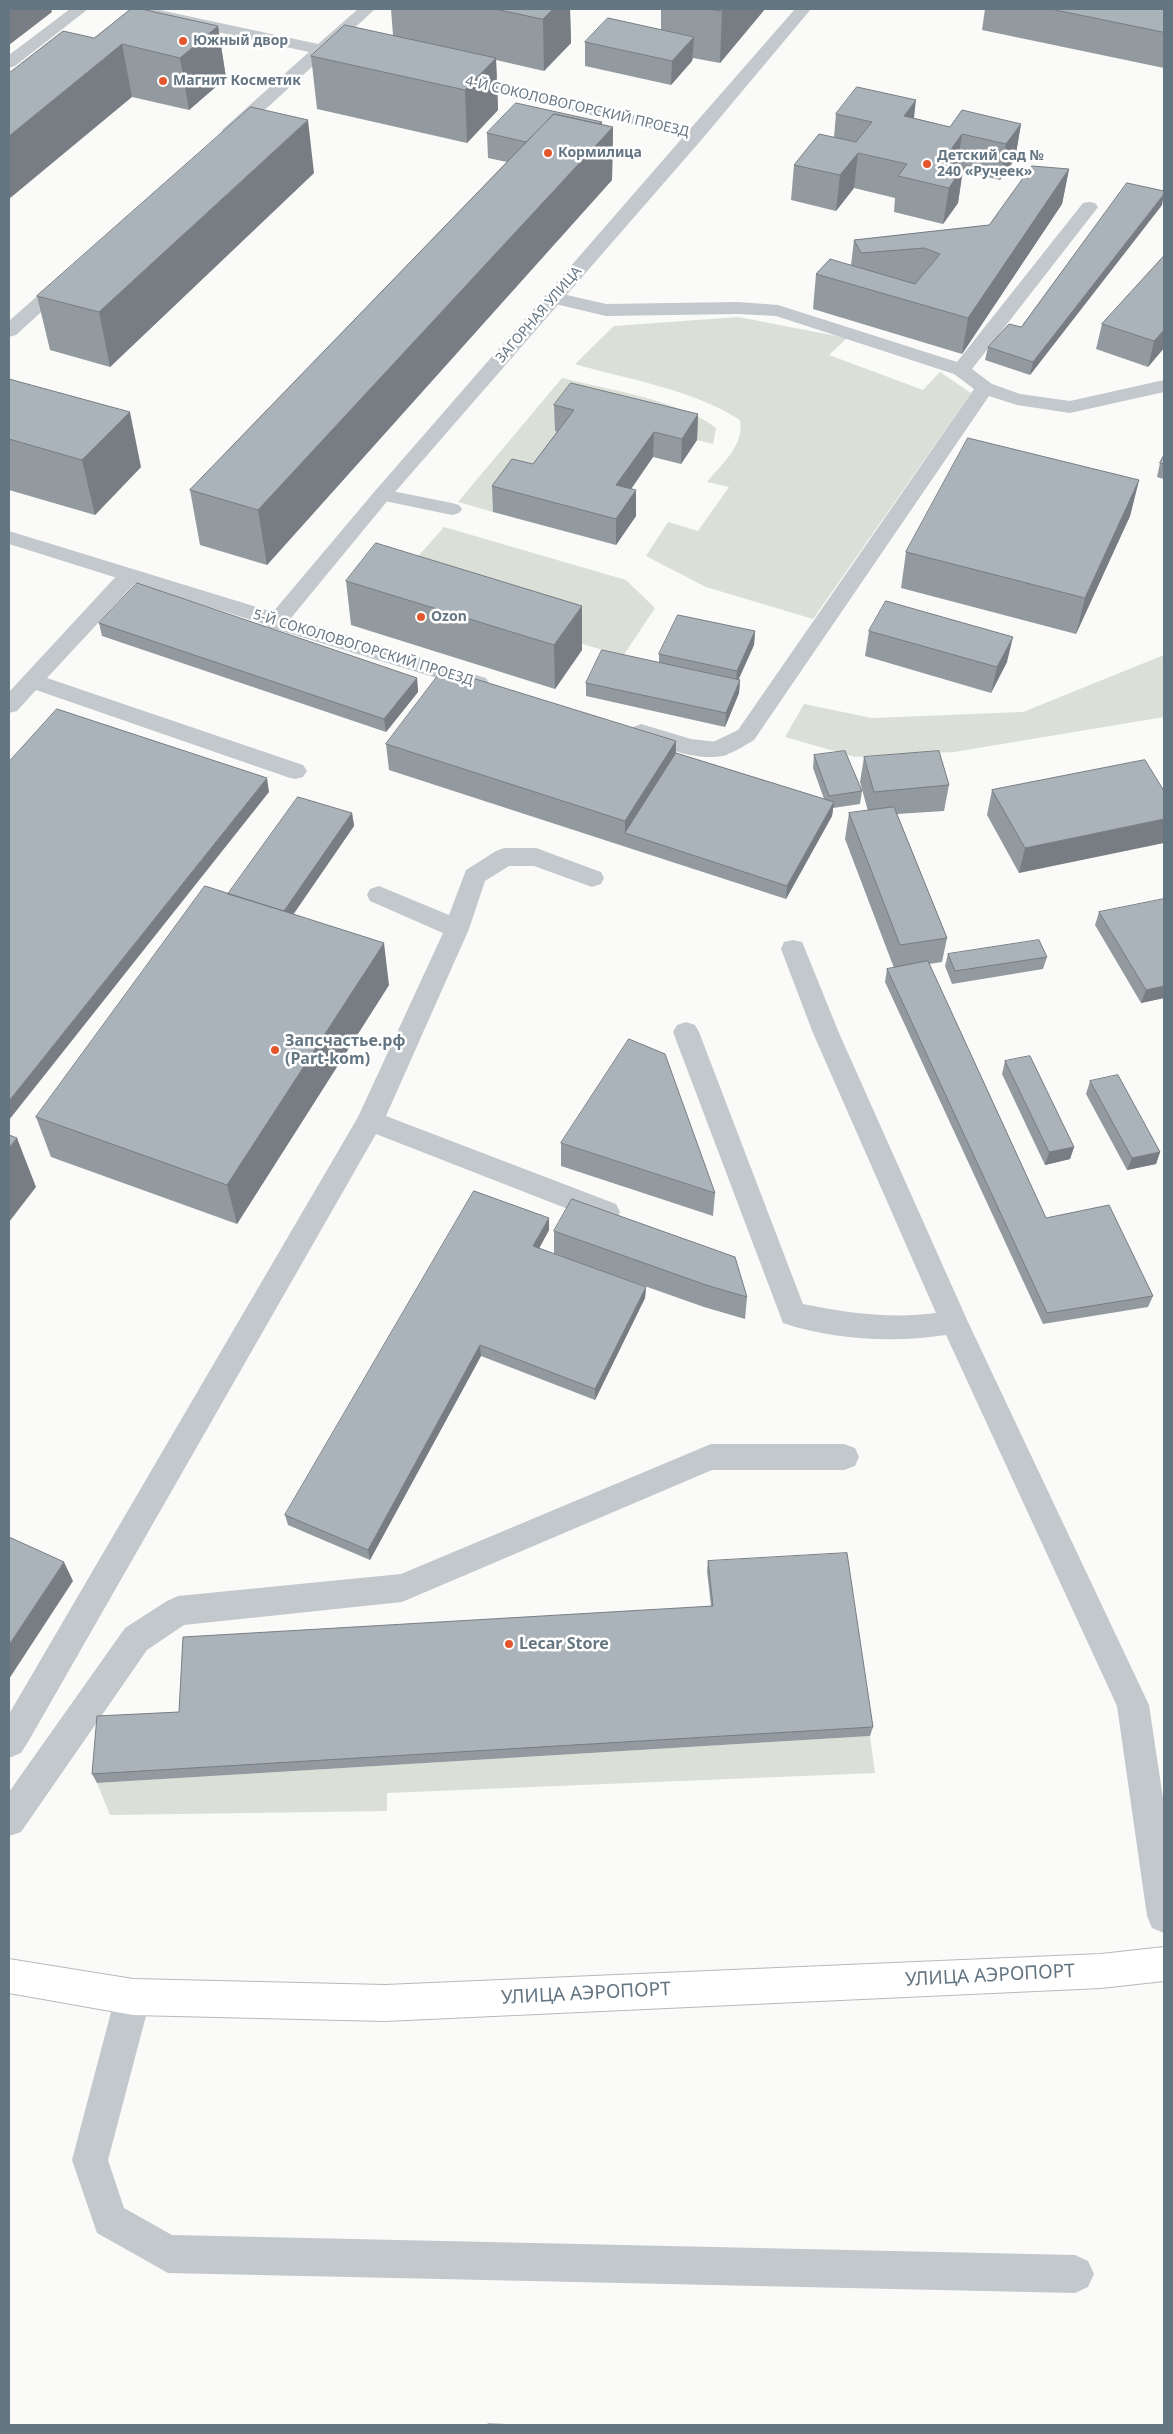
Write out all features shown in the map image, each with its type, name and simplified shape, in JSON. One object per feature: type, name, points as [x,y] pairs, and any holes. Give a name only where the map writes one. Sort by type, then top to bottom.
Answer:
[{"type":"main road","name":"УЛИЦА АЭРОПОРТ","points":[[9,1976],[133,1997],[384,2003],[1101,1971],[1164,1964]]},
{"type":"street","points":[[9,63],[80,9]]},
{"type":"street","points":[[134,9],[370,60]]},
{"type":"street","points":[[220,141],[367,9]]},
{"type":"street","name":"ЗАГОРНАЯ УЛИЦА","points":[[276,622],[382,495],[697,134],[803,9]]},
{"type":"street","name":"4-Й СОКОЛОВОГОРСКИЙ ПРОЕЗД","points":[[447,78],[697,134]]},
{"type":"street","points":[[961,370],[1088,207]]},
{"type":"street","points":[[9,331],[82,266]]},
{"type":"street","points":[[554,298],[606,310],[738,308],[778,311],[961,370],[985,388],[1018,399],[1070,407],[1164,386]]},
{"type":"street","points":[[624,727],[690,747],[719,749],[746,735],[985,388]]},
{"type":"street","points":[[382,495],[452,509]]},
{"type":"street","name":"5-Й СОКОЛОВОГОРСКИЙ ПРОЕЗД","points":[[9,537],[276,622],[502,690]]},
{"type":"street","points":[[9,706],[129,576]]},
{"type":"street","points":[[32,681],[295,771]]},
{"type":"street","points":[[9,1742],[370,1121],[458,929],[475,876],[504,857],[536,857],[592,878]]},
{"type":"street","points":[[379,895],[458,929]]},
{"type":"street","points":[[793,949],[826,1033],[954,1322],[1132,1706],[1164,1916]]},
{"type":"street","points":[[686,1032],[793,1314],[852,1326],[921,1326],[954,1322]]},
{"type":"street","points":[[370,1121],[626,1220]]},
{"type":"street","points":[[9,1820],[136,1639],[178,1611],[402,1588],[711,1457],[844,1457]]},
{"type":"street","points":[[133,1997],[90,2160],[110,2220],[168,2254],[1075,2274]]},
{"type":"shaded area","points":[[738,317],[847,338],[829,355],[923,390],[940,372],[971,393],[813,619],[706,587],[646,556],[668,522],[698,531],[729,487],[707,482],[731,454],[739,438],[740,420],[702,400],[660,386],[575,364],[614,326]]},
{"type":"shaded area","points":[[562,378],[643,397],[684,410],[716,428],[713,444],[697,440],[555,431],[574,436],[513,485],[493,512],[458,502]]},
{"type":"shaded area","points":[[444,527],[626,580],[655,608],[623,656],[391,587]]},
{"type":"shaded area","points":[[1164,655],[1164,717],[954,752],[855,757],[785,737],[804,704],[872,718],[1023,712]]},
{"type":"shaded area","points":[[870,1736],[875,1773],[387,1793],[387,1811],[110,1815],[97,1783]]},
{"type":"building","points":[[131,9],[141,9],[218,26],[180,58],[122,44],[9,136],[9,73],[63,31],[94,38]]},
{"type":"building","points":[[495,9],[553,9],[543,19]]},
{"type":"building","points":[[709,9],[725,9],[722,11]]},
{"type":"building","points":[[1051,9],[1164,9],[1164,32]]},
{"type":"building","points":[[608,18],[694,37],[672,61],[585,42]]},
{"type":"building","points":[[345,25],[496,58],[465,90],[311,56]]},
{"type":"building","points":[[857,87],[916,100],[904,116],[950,127],[962,110],[1021,124],[1006,144],[962,134],[942,162],[963,167],[949,188],[898,176],[907,164],[858,153],[840,175],[794,165],[819,134],[856,142],[872,122],[836,114]]},
{"type":"building","points":[[516,103],[602,122],[600,124],[554,114],[526,142],[487,133]]},
{"type":"building","points":[[251,107],[308,120],[99,312],[37,296]]},
{"type":"building","points":[[554,114],[613,127],[258,510],[190,490]]},
{"type":"building","points":[[1032,166],[1069,169],[968,318],[816,274],[830,259],[915,284],[940,254],[924,248],[861,253],[854,240],[989,225]]},
{"type":"building","points":[[1127,183],[1164,191],[1164,194],[1033,362],[988,347],[1009,324],[1021,327]]},
{"type":"building","points":[[1164,256],[1164,330],[1154,341],[1102,324]]},
{"type":"building","points":[[9,379],[130,412],[82,460],[9,439]]},
{"type":"building","points":[[571,383],[698,414],[682,439],[654,432],[616,485],[636,490],[616,519],[492,486],[512,459],[533,464],[574,410],[554,405]]},
{"type":"building","points":[[968,438],[1139,480],[1085,598],[906,552]]},
{"type":"building","points":[[1164,455],[1164,464],[1160,463]]},
{"type":"building","points":[[376,543],[582,606],[554,645],[346,581]]},
{"type":"building","points":[[137,583],[417,678],[384,719],[99,623]]},
{"type":"building","points":[[886,601],[1013,637],[997,667],[869,631]]},
{"type":"building","points":[[678,615],[755,631],[737,671],[659,654]]},
{"type":"building","points":[[602,650],[740,680],[726,713],[586,683]]},
{"type":"building","points":[[443,669],[676,741],[625,821],[386,744]]},
{"type":"building","points":[[57,709],[267,778],[9,1101],[9,762]]},
{"type":"building","points":[[845,751],[862,791],[829,796],[814,755]]},
{"type":"building","points":[[939,751],[949,785],[874,792],[864,757]]},
{"type":"building","points":[[676,753],[834,802],[787,886],[625,833]]},
{"type":"building","points":[[1145,760],[1164,791],[1164,819],[1025,848],[992,790]]},
{"type":"building","points":[[298,797],[352,813],[284,911],[228,894]]},
{"type":"building","points":[[894,807],[947,938],[900,945],[849,813]]},
{"type":"building","points":[[205,886],[384,943],[227,1185],[36,1117]]},
{"type":"building","points":[[1164,899],[1164,986],[1146,990],[1099,912]]},
{"type":"building","points":[[1039,940],[1047,957],[955,971],[948,954]]},
{"type":"building","points":[[928,961],[1046,1218],[1109,1205],[1153,1296],[1047,1313],[887,969]]},
{"type":"building","points":[[629,1039],[665,1054],[715,1193],[561,1143]]},
{"type":"building","points":[[1030,1056],[1074,1147],[1049,1152],[1005,1061]]},
{"type":"building","points":[[1118,1075],[1160,1152],[1132,1158],[1090,1081]]},
{"type":"building","points":[[9,1135],[17,1138],[9,1148]]},
{"type":"building","points":[[474,1191],[549,1218],[533,1246],[646,1287],[595,1389],[480,1345],[368,1550],[285,1515]]},
{"type":"building","points":[[572,1199],[735,1257],[747,1297],[706,1285],[554,1231]]},
{"type":"building","points":[[9,1537],[64,1562],[9,1645]]},
{"type":"building","points":[[847,1553],[873,1727],[92,1774],[97,1716],[179,1712],[183,1637],[713,1606],[708,1561]]},
{"type":"building","points":[[488,2424],[527,2425],[488,2425]]},
{"type":"place","name":"Южный двор","points":[[183,41]]},
{"type":"place","name":"Магнит Косметик","points":[[163,81]]},
{"type":"place","name":"Кормилица","points":[[548,153]]},
{"type":"place","name":"Детский сад № 240 «Ручеек»","points":[[927,164]]},
{"type":"place","name":"Ozon","points":[[421,617]]},
{"type":"place","name":"Запсчастье.рф (Part-kom)","points":[[275,1050]]},
{"type":"place","name":"Lecar Store","points":[[509,1644]]}]
